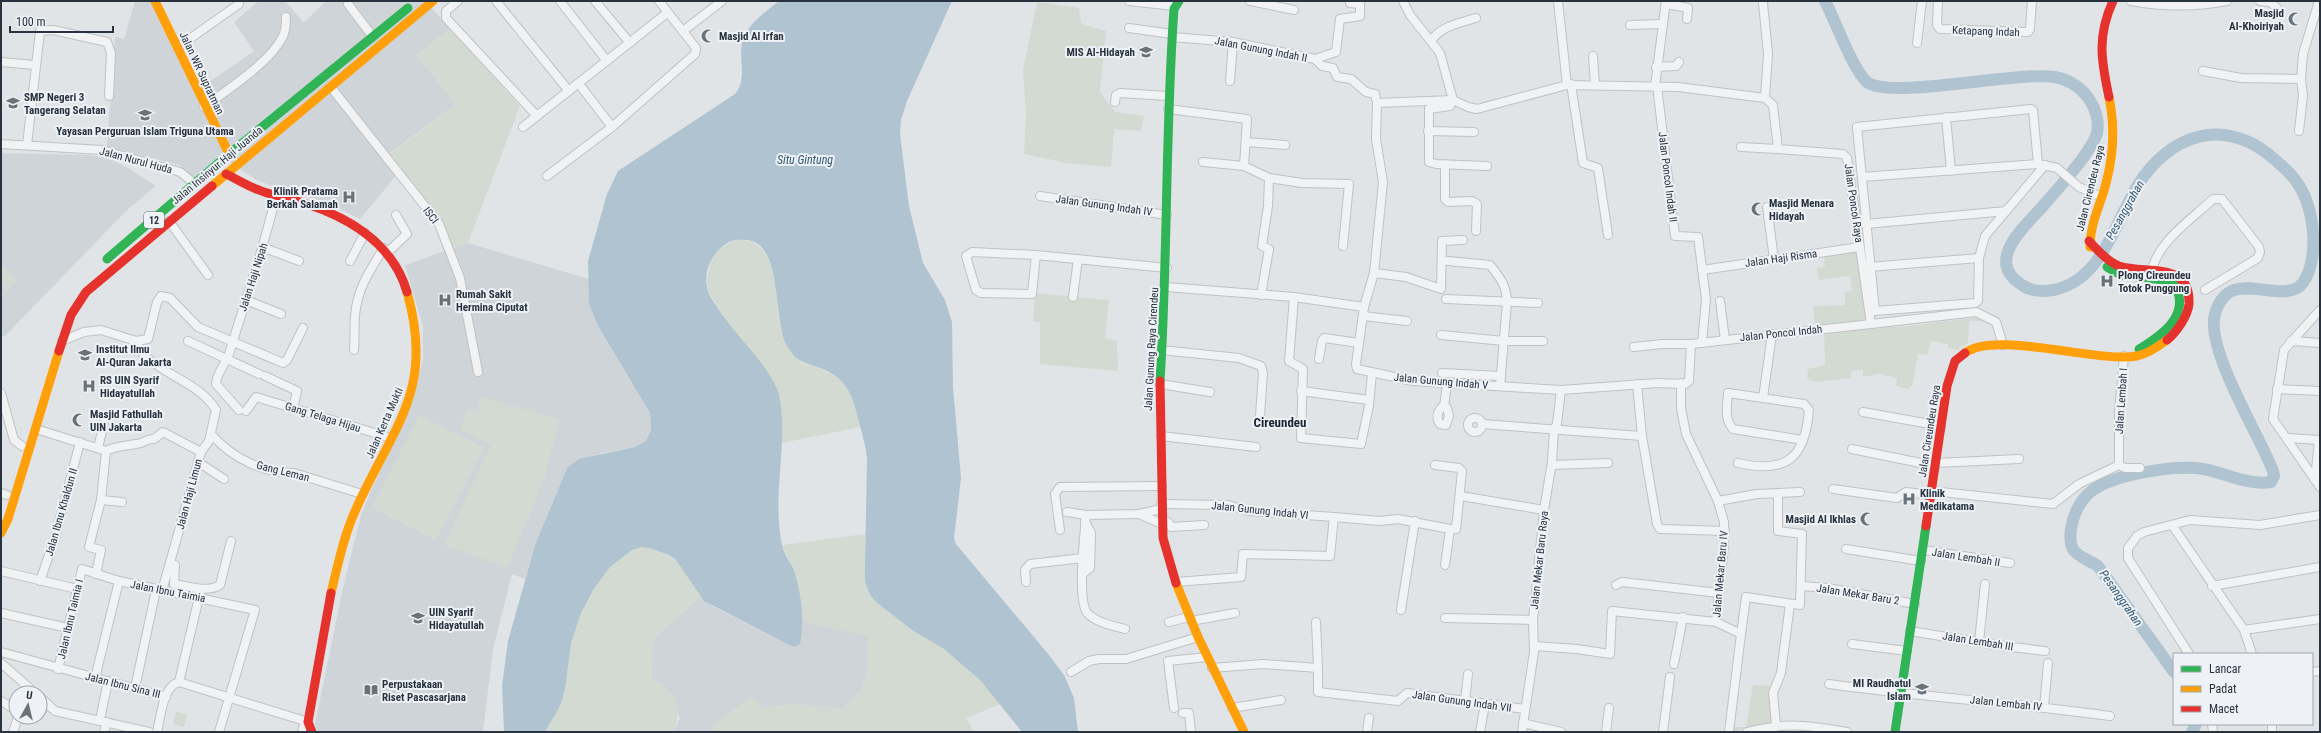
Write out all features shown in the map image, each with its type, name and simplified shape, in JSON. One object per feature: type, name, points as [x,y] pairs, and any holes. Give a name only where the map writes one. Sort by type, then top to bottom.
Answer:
[{"type":"main road","name":"Jalan WR Supratman","points":[[155,1],[178,47],[204,107],[229,154],[237,164]]},
{"type":"main road","name":"Jalan Insinyur Haji Juanda","points":[[114,267],[103,262],[229,154],[417,1]]},
{"type":"main road","name":"Jalan Insinyur Haji Juanda","points":[[1,533],[8,519],[71,315],[86,292],[433,1]]},
{"type":"main road","name":"Jalan Cirendeu Raya","points":[[2114,1],[2105,19],[2100,51],[2112,116],[2114,136],[2113,154],[2089,241],[2096,254],[2121,275],[2168,272],[2181,278],[2188,290],[2189,306],[2181,324],[2170,338],[2144,354],[2127,356]]},
{"type":"main road","name":"Jalan Gunung Raya Cirendeu","points":[[1177,4],[1172,35],[1168,96],[1167,268],[1160,384],[1162,522],[1167,555],[1190,619],[1212,668],[1244,732]]},
{"type":"main road","name":"Jalan Kerta Mukti","points":[[226,174],[250,187],[326,211],[352,224],[365,233],[386,250],[407,290],[414,321],[417,350],[415,378],[391,438],[362,494],[348,528],[320,649],[308,722]]},
{"type":"main road","points":[[55,332],[63,311],[84,281]]},
{"type":"main road","name":"Jalan Cireundeu Raya","points":[[1895,732],[1947,386],[1955,361],[1968,351],[1978,347],[2003,345],[2127,356]]},
{"type":"main road","points":[[1,514],[4,494],[22,446],[42,372]]},
{"type":"main road","points":[[308,722],[312,732]]},
{"type":"street","points":[[458,1],[446,11],[446,18],[537,116]]},
{"type":"street","points":[[496,1],[569,91]]},
{"type":"street","points":[[560,1],[608,61]]},
{"type":"street","points":[[595,1],[630,43]]},
{"type":"street","points":[[547,176],[612,127],[695,54],[696,48],[659,1]]},
{"type":"street","points":[[683,32],[722,1]]},
{"type":"street","points":[[1128,1],[1177,4]]},
{"type":"street","points":[[1250,1],[1294,10]]},
{"type":"street","points":[[1316,59],[1336,52],[1340,19],[1360,16],[1360,4],[1350,3],[1350,1]]},
{"type":"street","points":[[1403,1],[1410,15],[1440,53],[1453,100],[1450,106],[1429,108],[1428,159],[1431,163],[1445,165],[1487,166]]},
{"type":"street","points":[[1558,1],[1569,84],[1583,163],[1598,168],[1608,236]]},
{"type":"street","points":[[1917,43],[1922,1]]},
{"type":"street","name":"Ketapang Indah","points":[[1938,1],[1937,24],[1940,29],[2028,32],[2030,29],[2032,1]]},
{"type":"street","points":[[2131,1],[2154,5],[2227,1]]},
{"type":"street","points":[[2260,1],[2270,2],[2277,8]]},
{"type":"street","points":[[2299,131],[2303,95],[2301,79],[2303,54],[2317,21],[2319,1]]},
{"type":"street","points":[[1656,86],[1656,66],[1666,2],[1688,8],[1687,19]]},
{"type":"street","points":[[1764,3],[1768,46],[1765,98]]},
{"type":"street","points":[[178,47],[239,4]]},
{"type":"street","points":[[348,4],[373,36]]},
{"type":"street","points":[[523,127],[667,13]]},
{"type":"street","points":[[204,107],[260,63],[271,52],[282,39],[286,17]]},
{"type":"street","points":[[1431,41],[1435,35],[1448,26],[1476,18]]},
{"type":"street","points":[[1630,25],[1662,24]]},
{"type":"street","name":"Jalan Gunung Indah II","points":[[1129,28],[1172,35],[1233,42],[1316,59],[1322,66],[1333,68],[1338,77],[1351,79],[1366,92],[1375,94],[1377,103]]},
{"type":"street","points":[[26,145],[38,33],[42,30],[98,38],[107,42],[111,53],[109,96]]},
{"type":"street","points":[[1230,81],[1233,42]]},
{"type":"street","points":[[1593,56],[1595,85]]},
{"type":"street","points":[[1,62],[34,65]]},
{"type":"street","points":[[1656,66],[1676,66],[1679,62]]},
{"type":"street","points":[[2203,71],[2241,78],[2301,79]]},
{"type":"street","points":[[578,84],[612,127]]},
{"type":"street","points":[[1377,103],[1453,100],[1468,107],[1477,109],[1569,84],[1686,88],[1765,98],[1773,105],[1778,149]]},
{"type":"street","name":"ISCI","points":[[330,86],[439,224],[460,278],[478,372]]},
{"type":"street","name":"Jalan Poncol Indah II","points":[[1656,86],[1676,236],[1697,236],[1702,270]]},
{"type":"street","points":[[1115,102],[1116,95],[1120,93],[1168,96]]},
{"type":"street","name":"Jalan Gunung Indah V","points":[[1377,103],[1376,139],[1383,182],[1374,273],[1364,307],[1359,343],[1356,367],[1359,370],[1413,381],[1562,390],[1637,384],[1681,383],[1689,381],[1691,344]]},
{"type":"street","points":[[1168,109],[1246,117],[1244,166]]},
{"type":"street","points":[[2031,109],[2033,110],[2042,164],[1985,236],[1979,258],[1979,297],[1975,303],[1877,312],[1873,309],[1857,127],[1946,117],[2031,109]]},
{"type":"street","points":[[1946,117],[1951,171]]},
{"type":"street","points":[[1428,131],[1474,132]]},
{"type":"street","points":[[1246,142],[1285,145]]},
{"type":"street","name":"Jalan Nurul Huda","points":[[1,144],[102,150],[180,172],[195,184]]},
{"type":"street","name":"Jalan Poncol Raya","points":[[1741,147],[1843,154],[1847,158],[1871,324]]},
{"type":"street","points":[[1203,162],[1244,166],[1268,178],[1302,183],[1349,184],[1343,246]]},
{"type":"street","points":[[1862,177],[2042,164],[2061,171],[2079,187],[2101,197]]},
{"type":"street","points":[[1445,165],[1445,199],[1448,202],[1472,201],[1477,204],[1476,231]]},
{"type":"street","points":[[1261,295],[1269,249],[1262,246],[1268,206],[1268,178]]},
{"type":"street","name":"Jalan Haji Nipah","points":[[256,397],[243,411],[216,384],[216,380],[227,359],[233,341],[262,247],[276,195]]},
{"type":"street","name":"Jalan Gunung Indah IV","points":[[1040,196],[1167,214]]},
{"type":"street","points":[[2151,274],[2158,252],[2169,240],[2213,199],[2222,199],[2259,247],[2260,252],[2258,258],[2205,290]]},
{"type":"street","points":[[1767,207],[1774,259]]},
{"type":"street","points":[[1866,224],[2006,211]]},
{"type":"street","points":[[354,350],[355,317],[361,288],[365,278],[386,250],[407,234],[396,215]]},
{"type":"street","points":[[169,221],[208,275]]},
{"type":"street","points":[[350,261],[365,233]]},
{"type":"street","points":[[1374,273],[1406,277],[1441,289],[1442,241],[1463,240]]},
{"type":"street","points":[[262,247],[299,261]]},
{"type":"street","name":"Jalan Haji Risma","points":[[1702,270],[1860,247]]},
{"type":"street","points":[[1036,254],[1032,294],[981,293],[975,289],[966,256],[969,253],[1036,254],[1167,268]]},
{"type":"street","points":[[1869,267],[1979,258]]},
{"type":"street","points":[[1073,297],[1078,259]]},
{"type":"street","points":[[1448,261],[1490,265],[1503,284],[1507,302],[1500,386]]},
{"type":"street","points":[[1702,270],[1706,299],[1702,343]]},
{"type":"street","points":[[1166,287],[1294,297],[1364,307]]},
{"type":"street","points":[[62,341],[84,332],[101,330],[136,341],[148,339],[157,302],[161,296],[166,296],[198,327],[283,363],[287,360],[303,328]]},
{"type":"street","points":[[1294,297],[1289,361],[1302,367],[1300,435],[1303,439],[1361,444],[1369,406],[1372,373]]},
{"type":"street","points":[[1446,299],[1538,303]]},
{"type":"street","points":[[246,300],[281,314]]},
{"type":"street","points":[[1720,300],[1725,340]]},
{"type":"street","points":[[2320,310],[2284,350],[2273,419],[2320,487]]},
{"type":"street","points":[[1871,324],[1976,312],[1996,322],[2003,345]]},
{"type":"street","points":[[1363,316],[1407,321]]},
{"type":"street","name":"Jalan Poncol Indah","points":[[1634,347],[1702,343],[1871,324]]},
{"type":"street","points":[[1763,398],[1772,334]]},
{"type":"street","points":[[1440,335],[1504,341],[1543,341]]},
{"type":"street","points":[[1319,359],[1322,341],[1324,338],[1359,343]]},
{"type":"street","name":"Jalan Haji Limun","points":[[135,688],[159,591],[201,452],[212,435],[216,410],[209,400],[142,354],[136,341]]},
{"type":"street","points":[[2291,341],[2320,343]]},
{"type":"street","points":[[188,342],[297,391],[293,408]]},
{"type":"street","points":[[1161,350],[1239,358],[1261,366],[1263,373],[1260,416]]},
{"type":"street","name":"Jalan Lembah I","points":[[2119,465],[2118,446],[2127,356]]},
{"type":"street","points":[[1442,373],[1501,376]]},
{"type":"street","name":"Jalan Mekar Baru IV","points":[[1681,383],[1682,408],[1686,434],[1718,501],[1725,531],[1716,622],[1741,634]]},
{"type":"street","points":[[1160,384],[1210,392]]},
{"type":"street","points":[[1444,407],[1447,384]]},
{"type":"street","points":[[1637,384],[1642,436],[1657,524],[1660,529],[1725,531]]},
{"type":"street","points":[[2277,389],[2320,392]]},
{"type":"street","name":"Jalan Mekar Baru Raya","points":[[1522,732],[1534,646],[1533,620],[1544,510],[1552,465],[1554,428],[1557,424],[1562,390]]},
{"type":"street","points":[[1301,391],[1369,400]]},
{"type":"street","points":[[1,393],[14,440],[22,446]]},
{"type":"street","points":[[1738,463],[1768,468],[1792,458],[1798,452],[1803,440],[1810,410],[1807,406],[1728,393],[1727,412],[1729,424],[1733,429],[1803,440]]},
{"type":"street","name":"Gang Telaga Hijau","points":[[256,397],[391,438]]},
{"type":"street","points":[[1863,412],[1941,426]]},
{"type":"street","points":[[96,574],[101,550],[89,547],[101,500],[104,423]]},
{"type":"street","points":[[1482,424],[1554,428],[1642,436]]},
{"type":"street","points":[[36,429],[102,449],[125,444],[137,444],[148,438],[154,439],[163,432],[201,452]]},
{"type":"street","name":"Gang Leman","points":[[212,435],[234,455],[248,462],[283,473],[294,473],[362,494]]},
{"type":"street","points":[[1161,436],[1256,447]]},
{"type":"street","points":[[2287,438],[2320,440],[2315,480]]},
{"type":"street","name":"Jalan Ibnu Khaldun II","points":[[40,581],[55,538],[80,442]]},
{"type":"street","points":[[1852,449],[1936,464],[2019,459]]},
{"type":"street","points":[[198,462],[224,480]]},
{"type":"street","points":[[1552,465],[1608,463]]},
{"type":"street","points":[[1435,465],[1462,470],[1461,496],[1456,529],[1450,529],[1445,565]]},
{"type":"street","points":[[1833,489],[1897,498],[1906,492],[1932,493],[2053,504],[2079,484],[2119,465],[2125,468],[2140,468]]},
{"type":"street","points":[[1060,530],[1055,494],[1060,487],[1162,486]]},
{"type":"street","points":[[1718,501],[1757,494],[1800,492]]},
{"type":"street","points":[[1461,496],[1544,510]]},
{"type":"street","points":[[1729,732],[1746,597],[1800,605],[1802,586],[1802,534],[1778,531],[1778,498]]},
{"type":"street","points":[[101,500],[122,502]]},
{"type":"street","name":"Jalan Gunung Indah VI","points":[[1139,514],[1161,506],[1228,505],[1250,511],[1380,521],[1398,518],[1450,529]]},
{"type":"street","points":[[1067,512],[1085,519],[1139,514],[1162,522],[1170,522],[1171,527],[1204,525]]},
{"type":"street","points":[[2187,653],[2128,558],[2128,548],[2137,536],[2190,520],[2213,520],[2260,525],[2320,515]]},
{"type":"street","points":[[1176,582],[1241,577],[1244,554],[1330,556],[1334,517]]},
{"type":"street","points":[[1085,519],[1083,532],[1082,574],[1084,603],[1088,614],[1100,621],[1125,629]]},
{"type":"street","points":[[1082,574],[1090,568],[1090,533],[1085,519]]},
{"type":"street","points":[[1401,610],[1415,521]]},
{"type":"street","points":[[2172,525],[2212,586],[2244,630],[2252,653]]},
{"type":"street","points":[[175,565],[173,583],[201,588],[216,587],[220,585],[231,541]]},
{"type":"street","points":[[1846,549],[1921,561]]},
{"type":"street","name":"Jalan Lembah II","points":[[1923,550],[2010,564]]},
{"type":"street","points":[[1026,582],[1025,570],[1030,564],[1083,558]]},
{"type":"street","points":[[2212,586],[2320,566]]},
{"type":"street","name":"Jalan Ibnu Taimia","points":[[82,569],[119,581],[159,591],[255,610],[228,696]]},
{"type":"street","name":"Jalan Ibnu Taimia I","points":[[58,669],[82,569]]},
{"type":"street","points":[[1,571],[77,589]]},
{"type":"street","points":[[95,678],[119,581]]},
{"type":"street","points":[[1616,585],[1622,582],[1719,593]]},
{"type":"street","points":[[1979,642],[1985,584]]},
{"type":"street","name":"Jalan Mekar Baru 2","points":[[1802,586],[1836,589],[1915,604]]},
{"type":"street","points":[[201,588],[179,682],[308,722],[303,727],[302,732]]},
{"type":"street","points":[[1776,725],[1773,693],[1781,672],[1790,604]]},
{"type":"street","points":[[1534,646],[1577,649],[1610,654],[1612,611],[1683,617],[1716,622]]},
{"type":"street","points":[[1,613],[68,628]]},
{"type":"street","points":[[1169,622],[1235,613]]},
{"type":"street","points":[[1674,664],[1683,617]]},
{"type":"street","points":[[1444,618],[1533,620]]},
{"type":"street","points":[[2244,630],[2320,619]]},
{"type":"street","points":[[1212,668],[1263,664],[1318,668],[1316,622]]},
{"type":"street","name":"Jalan Lembah III","points":[[1910,631],[2045,651]]},
{"type":"street","points":[[1071,672],[1089,661],[1099,659],[1126,659],[1198,636]]},
{"type":"street","points":[[1852,644],[1907,650]]},
{"type":"street","name":"Jalan Ibnu Sina III","points":[[1,652],[58,669],[166,697],[170,686],[179,682]]},
{"type":"street","points":[[1174,708],[1168,661],[1207,657]]},
{"type":"street","points":[[1,663],[26,685]]},
{"type":"street","points":[[2044,707],[2048,663]]},
{"type":"street","name":"Jalan Gunung Indah VII","points":[[1318,668],[1318,692],[1398,701],[1407,693],[1525,710]]},
{"type":"street","points":[[1465,701],[1468,674]]},
{"type":"street","points":[[1664,732],[1670,677]]},
{"type":"street","points":[[104,732],[103,721],[108,681]]},
{"type":"street","name":"Jalan Lembah IV","points":[[1829,684],[1901,694],[2044,707],[2110,716]]},
{"type":"street","points":[[218,732],[228,696]]},
{"type":"street","points":[[157,732],[166,697]]},
{"type":"street","points":[[1232,708],[1281,700]]},
{"type":"street","points":[[48,704],[55,711],[149,732]]},
{"type":"street","points":[[1480,732],[1485,704]]},
{"type":"street","points":[[1606,732],[1609,708]]},
{"type":"street","points":[[1183,713],[1189,713],[1191,732]]},
{"type":"street","points":[[1367,732],[1369,718]]},
{"type":"street","points":[[1523,723],[1561,732]]},
{"type":"street","points":[[1747,732],[1776,725],[1847,732]]},
{"type":"shaded area","points":[[135,1],[158,1],[199,89],[254,51],[234,22],[259,1],[285,1],[304,23],[326,1],[435,1],[429,5],[450,29],[417,55],[456,104],[389,154],[400,171],[360,219],[324,201],[288,193],[255,179],[221,156],[192,179],[179,165],[107,147],[115,37],[124,39]]},
{"type":"shaded area","points":[[1037,2],[1079,8],[1081,24],[1106,31],[1100,92],[1115,112],[1144,116],[1141,131],[1114,129],[1111,167],[1067,163],[1024,154],[1026,113],[1023,70]]},
{"type":"shaded area","points":[[450,29],[520,106],[468,243],[450,249],[444,226],[389,155],[456,104],[417,55]]},
{"type":"shaded area","points":[[1,153],[86,155],[106,157],[130,169],[156,186],[127,210],[4,337],[1,334]]},
{"type":"shaded area","points":[[737,239],[753,242],[763,250],[770,262],[774,276],[780,322],[786,342],[802,363],[814,366],[829,373],[839,379],[847,387],[854,400],[860,427],[782,443],[782,423],[770,377],[729,325],[708,291],[707,279],[712,256],[715,251]]},
{"type":"shaded area","points":[[468,243],[589,279],[589,304],[598,326],[650,413],[651,430],[646,441],[635,447],[602,453],[567,468],[535,545],[525,579],[512,574],[493,649],[483,732],[318,732],[315,724],[343,588],[361,515],[413,401],[423,359],[423,327],[405,265]]},
{"type":"shaded area","points":[[1862,251],[1868,320],[1815,325],[1813,306],[1845,305],[1845,292],[1852,291],[1850,276],[1819,280],[1817,268],[1825,267],[1824,255]]},
{"type":"shaded area","points":[[1,265],[18,280],[7,291],[1,285]]},
{"type":"shaded area","points":[[1035,293],[1109,300],[1105,338],[1117,341],[1118,371],[1040,364],[1040,322],[1033,322]]},
{"type":"shaded area","points":[[1979,317],[1981,321],[1969,321],[1968,343],[1958,350],[1948,348],[1948,344],[1931,341],[1927,355],[1918,354],[1912,387],[1909,386],[1909,389],[1896,386],[1897,378],[1879,374],[1863,377],[1863,370],[1851,371],[1851,378],[1817,382],[1807,380],[1808,369],[1825,365],[1824,331],[1909,326]]},
{"type":"shaded area","points":[[480,397],[560,419],[544,480],[507,567],[444,545],[491,445],[460,429],[467,410],[478,411]]},
{"type":"shaded area","points":[[419,415],[484,448],[436,540],[372,508]]},
{"type":"shaded area","points":[[865,534],[865,582],[870,595],[876,602],[912,630],[944,649],[981,681],[1001,704],[966,718],[974,732],[713,732],[715,723],[751,697],[765,708],[795,704],[843,709],[862,689],[867,671],[867,636],[802,621],[800,599],[793,569],[782,545]]},
{"type":"shaded area","points":[[641,547],[662,552],[678,562],[690,577],[701,596],[657,635],[651,652],[652,680],[661,684],[673,695],[678,708],[678,715],[673,732],[545,732],[563,696],[571,642],[580,613],[587,599],[595,585],[615,561],[627,552]]},
{"type":"shaded area","points":[[701,596],[712,606],[787,644],[801,639],[802,621],[868,636],[867,671],[862,689],[843,709],[795,704],[765,708],[738,732],[673,732],[680,718],[662,684],[652,680],[651,652],[657,635]]},
{"type":"shaded area","points":[[1753,685],[1776,686],[1776,722],[1733,732],[1734,727],[1746,727]]},
{"type":"shaded area","points":[[176,712],[187,714],[184,727],[173,724]]},
{"type":"water","name":"Situ Gintung","points":[[779,1],[952,1],[907,101],[901,120],[900,134],[909,206],[923,263],[945,300],[952,322],[953,387],[961,478],[954,538],[956,544],[1064,675],[1074,698],[1078,732],[1022,732],[981,681],[944,649],[912,630],[876,602],[870,595],[865,582],[867,458],[853,401],[846,387],[834,375],[799,360],[791,352],[782,334],[772,268],[767,255],[759,245],[740,239],[729,242],[713,256],[706,277],[706,284],[709,294],[726,320],[765,368],[777,389],[779,396],[781,404],[782,434],[778,513],[779,529],[782,545],[793,568],[800,595],[802,625],[800,644],[795,647],[787,644],[704,601],[676,560],[669,555],[650,548],[641,547],[632,550],[610,567],[593,590],[581,613],[571,643],[565,689],[560,706],[545,732],[504,732],[502,686],[508,641],[535,545],[567,468],[579,459],[635,447],[646,441],[651,430],[650,413],[598,326],[589,304],[588,261],[607,194],[618,171],[735,94],[741,81],[741,51],[744,37],[750,26]]},
{"type":"waterway","name":"Pesanggrahan","points":[[1825,1],[1856,67],[1867,82],[1880,87],[1927,87],[2037,76],[2061,78],[2080,89],[2088,97],[2097,117],[2098,129],[2094,141],[2073,171],[2018,234],[2011,244],[2007,255],[2007,265],[2011,276],[2022,285],[2030,289],[2041,291],[2053,290],[2071,284],[2086,273],[2098,260],[2108,244],[2134,191],[2150,168],[2171,149],[2188,140],[2215,134],[2232,136],[2247,141],[2262,149],[2283,167],[2293,177],[2303,192],[2312,220],[2313,251],[2311,265],[2306,277],[2299,287],[2288,291],[2252,288],[2230,292],[2222,300],[2215,314],[2214,329],[2218,348],[2235,392],[2273,471],[2274,476],[2271,482],[2252,482],[2205,469],[2196,468],[2155,470],[2139,473],[2097,487],[2088,494],[2079,506],[2072,524],[2070,538],[2073,550],[2081,557],[2098,566],[2173,671]]},
{"type":"waterway","name":"Pesanggrahan","points":[[2192,732],[2196,725]]},
{"type":"traffic: fast","points":[[1160,381],[1163,334],[1171,56],[1174,9],[1179,1]]},
{"type":"traffic: fast","points":[[107,259],[229,154],[408,8]]},
{"type":"traffic: fast","points":[[2107,267],[2121,275],[2172,281],[2178,292],[2180,303],[2178,312],[2173,321],[2158,336],[2139,349]]},
{"type":"traffic: fast","points":[[1895,732],[1926,526]]},
{"type":"traffic: slow","points":[[155,1],[229,154]]},
{"type":"traffic: slow","points":[[212,186],[433,1]]},
{"type":"traffic: slow","points":[[2090,247],[2090,240],[2096,213],[2103,194],[2111,158],[2113,134],[2109,97]]},
{"type":"traffic: slow","points":[[331,593],[348,529],[356,509],[396,429],[406,406],[413,382],[416,355],[414,326],[407,292]]},
{"type":"traffic: slow","points":[[1965,353],[1979,347],[1999,345],[2047,348],[2119,357],[2137,356],[2149,352],[2167,340]]},
{"type":"traffic: slow","points":[[1,533],[8,519],[59,351]]},
{"type":"traffic: slow","points":[[1176,583],[1198,637],[1244,732]]},
{"type":"traffic: jam","points":[[2109,97],[2104,71],[2102,48],[2104,26],[2113,1]]},
{"type":"traffic: jam","points":[[226,174],[263,192],[294,200],[330,213],[363,232],[378,244],[390,258],[400,274],[407,292]]},
{"type":"traffic: jam","points":[[59,351],[71,315],[86,292],[212,186]]},
{"type":"traffic: jam","points":[[2089,241],[2107,259],[2119,266],[2165,272],[2175,275],[2183,281],[2188,290],[2188,309],[2181,324],[2167,340]]},
{"type":"traffic: jam","points":[[1926,526],[1947,386],[1955,361],[1965,353]]},
{"type":"traffic: jam","points":[[1160,381],[1163,538],[1176,583]]},
{"type":"traffic: jam","points":[[312,732],[308,722],[331,593]]},
{"type":"place","name":"Masjid Al-Khoiriyah","points":[[2295,19]]},
{"type":"place","name":"Masjid Al Irfan","points":[[708,36]]},
{"type":"place","name":"MIS Al-Hidayah","points":[[1146,52]]},
{"type":"place","name":"SMP Negeri 3 Tangerang Selatan","points":[[13,103]]},
{"type":"place","name":"Yayasan Perguruan Islam Triguna Utama","points":[[145,115]]},
{"type":"place","name":"Klinik Pratama Berkah Salamah","points":[[349,197]]},
{"type":"place","name":"Masjid Menara Hidayah","points":[[1758,209]]},
{"type":"place","name":"Plong Cireundeu Totok Punggung","points":[[2107,281]]},
{"type":"place","name":"Rumah Sakit Hermina Ciputat","points":[[445,300]]},
{"type":"place","name":"Institut Ilmu Al-Quran Jakarta","points":[[85,355]]},
{"type":"place","name":"RS UIN Syarif Hidayatullah","points":[[89,386]]},
{"type":"place","name":"Masjid Fathullah UIN Jakarta","points":[[79,420]]},
{"type":"place","name":"Klinik Medikatama","points":[[1909,499]]},
{"type":"place","name":"Masjid Al Ikhlas","points":[[1867,519]]},
{"type":"place","name":"UIN Syarif Hidayatullah","points":[[418,618]]},
{"type":"place","name":"MI Raudhatul Islam","points":[[1922,689]]},
{"type":"place","name":"Perpustakaan Riset Pascasarjana","points":[[371,690]]},
{"type":"district","name":"Cireundeu","points":[[1280,422]]}]
